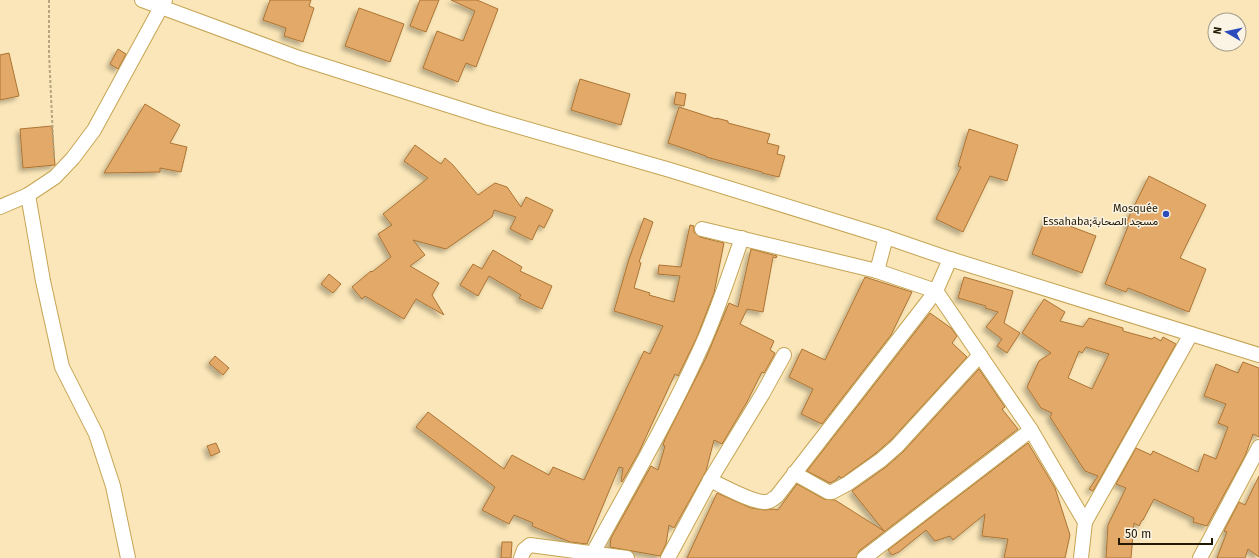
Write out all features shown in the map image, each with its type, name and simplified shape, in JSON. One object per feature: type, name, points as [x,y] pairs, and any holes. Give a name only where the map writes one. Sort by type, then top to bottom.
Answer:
[{"type":"street","points":[[142,0],[163,3],[299,58],[489,118],[670,170],[1259,355]]},
{"type":"street","points":[[0,207],[28,195],[55,177],[73,158],[94,130],[163,3]]},
{"type":"street","points":[[28,195],[43,281],[62,367],[96,434],[113,486],[128,558]]},
{"type":"street","points":[[702,229],[877,271],[936,291],[1031,430],[1085,522]]},
{"type":"street","points":[[877,271],[886,237]]},
{"type":"street","points":[[593,555],[669,414],[699,353],[742,238]]},
{"type":"street","points":[[710,480],[751,498],[768,502],[777,496],[936,291],[950,259]]},
{"type":"street","points":[[1081,558],[1085,522],[1191,334]]},
{"type":"street","points":[[668,558],[710,480],[763,393],[784,355]]},
{"type":"street","points":[[794,474],[828,492],[832,492],[847,484],[881,460],[896,446],[980,355]]},
{"type":"street","points":[[864,558],[1031,430]]},
{"type":"street","points":[[1200,558],[1259,447]]},
{"type":"street","points":[[522,558],[524,550],[530,545],[593,555],[627,558]]},
{"type":"path","points":[[49,0],[49,53],[55,177]]},
{"type":"building","points":[[270,0],[311,0],[309,6],[314,8],[303,42],[284,36],[286,28],[263,20]]},
{"type":"building","points":[[420,0],[439,0],[426,32],[410,26]]},
{"type":"building","points":[[451,0],[477,0],[498,9],[476,67],[466,63],[458,82],[423,68],[437,31],[463,41],[475,11]]},
{"type":"building","points":[[359,8],[404,24],[390,62],[345,46]]},
{"type":"building","points":[[118,49],[126,54],[118,69],[110,64]]},
{"type":"building","points":[[9,53],[19,96],[0,100],[0,55]]},
{"type":"building","points":[[580,79],[630,94],[621,125],[571,110]]},
{"type":"building","points":[[676,92],[686,94],[684,106],[674,104]]},
{"type":"building","points":[[145,104],[180,125],[170,143],[187,147],[181,172],[160,168],[160,172],[104,173]]},
{"type":"building","points":[[679,107],[716,119],[728,121],[728,123],[770,134],[767,143],[779,146],[777,154],[785,156],[779,177],[706,157],[668,143]]},
{"type":"building","points":[[52,126],[55,165],[23,168],[20,129]]},
{"type":"building","points":[[969,129],[1018,145],[1007,181],[990,176],[963,232],[936,219],[961,167],[958,166]]},
{"type":"building","points":[[415,145],[441,164],[445,158],[453,165],[478,195],[495,183],[507,187],[521,207],[526,197],[553,210],[544,228],[539,225],[532,240],[510,229],[516,217],[494,210],[492,217],[446,249],[413,240],[425,255],[410,266],[439,283],[432,295],[444,315],[416,299],[404,319],[365,296],[362,299],[352,287],[391,257],[378,234],[392,225],[383,214],[428,178],[404,161]]},
{"type":"building","points":[[1149,176],[1206,205],[1180,258],[1206,269],[1189,312],[1128,288],[1126,292],[1105,284],[1129,224],[1126,223]]},
{"type":"building","points":[[1046,217],[1096,236],[1082,273],[1032,254]]},
{"type":"building","points":[[644,218],[653,222],[639,262],[641,263],[634,288],[650,293],[649,295],[674,302],[680,276],[658,274],[659,265],[681,267],[690,225],[694,226],[694,232],[700,237],[724,243],[714,293],[697,337],[678,376],[675,374],[639,452],[622,482],[623,468],[619,467],[587,544],[570,542],[532,526],[533,523],[514,515],[509,524],[482,510],[495,487],[416,427],[428,412],[504,469],[512,455],[549,475],[553,467],[584,480],[644,351],[650,354],[663,326],[614,311],[629,259]]},
{"type":"building","points":[[751,249],[777,256],[776,258],[773,257],[763,312],[747,309],[740,324],[774,341],[770,350],[775,353],[764,373],[762,372],[747,402],[722,444],[714,440],[706,471],[674,528],[669,525],[666,544],[660,556],[610,547],[611,538],[651,466],[658,470],[665,446],[663,445],[665,439],[706,358],[729,303],[738,307]]},
{"type":"building","points":[[493,250],[522,267],[520,271],[552,286],[542,309],[519,298],[521,295],[489,276],[478,296],[460,285],[473,264],[482,269]]},
{"type":"building","points":[[329,274],[341,284],[333,293],[321,284]]},
{"type":"building","points":[[865,277],[912,292],[891,335],[822,424],[801,414],[813,389],[789,377],[802,349],[825,360]]},
{"type":"building","points":[[964,277],[1013,291],[1004,323],[1020,333],[1007,353],[997,346],[1002,339],[986,327],[998,312],[985,308],[986,306],[958,298]]},
{"type":"building","points":[[1044,299],[1065,312],[1060,321],[1083,327],[1089,318],[1123,328],[1123,331],[1152,339],[1154,337],[1161,341],[1163,337],[1176,344],[1093,491],[1089,489],[1098,476],[1085,471],[1050,417],[1052,413],[1041,408],[1027,387],[1039,361],[1051,353],[1022,333]],"holes":[[[1086,347],[1109,354],[1092,389],[1068,378],[1079,351],[1082,353]]]},
{"type":"building","points":[[930,313],[951,328],[957,336],[952,343],[967,357],[891,440],[843,477],[841,478],[839,476],[836,480],[830,483],[807,471]]},
{"type":"building","points":[[215,356],[229,368],[223,375],[209,363]]},
{"type":"building","points":[[1243,362],[1259,368],[1259,437],[1253,434],[1245,456],[1207,526],[1193,522],[1194,518],[1154,499],[1139,526],[1134,523],[1131,558],[1106,558],[1108,525],[1126,488],[1116,484],[1136,448],[1151,455],[1153,451],[1198,472],[1204,454],[1216,459],[1228,427],[1218,423],[1226,404],[1204,396],[1216,364],[1238,373]]},
{"type":"building","points":[[979,369],[1005,407],[1002,409],[1018,429],[859,551],[856,558],[687,558],[717,493],[751,508],[778,510],[797,484],[824,499],[835,500],[884,531],[852,491],[886,467],[903,452]]},
{"type":"building","points":[[216,443],[220,452],[211,456],[207,446]]},
{"type":"building","points":[[1028,443],[1055,488],[1070,535],[1065,558],[1004,558],[1008,539],[982,536],[985,514],[953,540],[950,536],[935,541],[926,530],[899,552],[892,555],[888,550]]},
{"type":"building","points":[[1259,476],[1259,557],[1248,549],[1245,558],[1217,558],[1227,532],[1224,531],[1239,502],[1245,505]]},
{"type":"building","points":[[502,542],[512,542],[511,558],[501,558]]},
{"type":"place","name":"Mosquée Essahaba;مسجد الصحابة","points":[[1166,214]]}]
